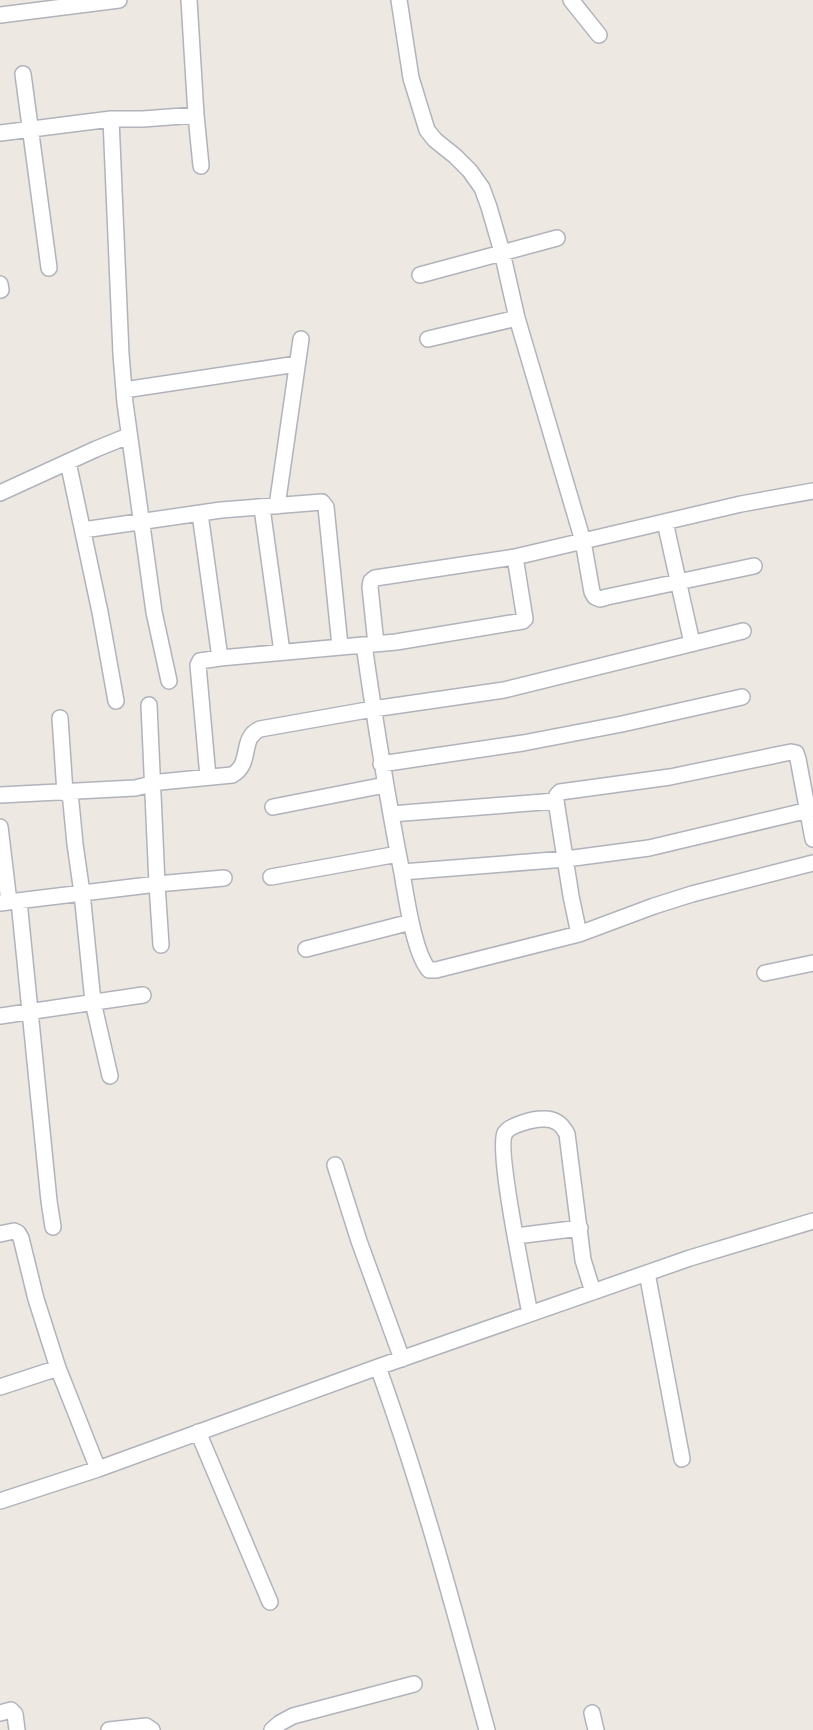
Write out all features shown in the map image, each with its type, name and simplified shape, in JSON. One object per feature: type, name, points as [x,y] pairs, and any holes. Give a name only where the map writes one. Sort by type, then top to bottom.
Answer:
[{"type":"street","points":[[0,15],[119,0]]},
{"type":"street","points":[[189,0],[201,166]]},
{"type":"street","points":[[399,0],[411,78],[427,130],[470,171],[482,189],[489,207],[517,318],[583,541],[592,592],[595,597],[600,599],[754,566]]},
{"type":"street","points":[[571,0],[599,35]]},
{"type":"street","points":[[23,74],[49,268]]},
{"type":"street","points":[[0,133],[111,119],[143,120],[196,115]]},
{"type":"street","points":[[111,119],[120,354],[128,436],[153,612],[169,681]]},
{"type":"street","points":[[420,275],[557,238]]},
{"type":"street","points":[[428,339],[517,318]]},
{"type":"street","points":[[282,652],[270,507],[301,339]]},
{"type":"street","points":[[124,390],[297,364]]},
{"type":"street","points":[[0,493],[128,436]]},
{"type":"street","points":[[68,462],[100,612],[116,701]]},
{"type":"street","points":[[813,491],[741,504],[515,557],[375,578],[371,581],[370,587],[373,709],[381,764],[411,922],[422,957],[429,970],[579,934],[692,894],[813,863]]},
{"type":"street","points":[[83,530],[221,510],[322,502],[326,507],[340,646]]},
{"type":"street","points":[[200,514],[220,658]]},
{"type":"street","points":[[665,522],[692,644]]},
{"type":"street","points":[[208,777],[198,664],[200,661],[370,644],[523,621],[525,619],[515,557]]},
{"type":"street","points":[[0,795],[135,788],[232,775],[243,765],[249,738],[253,732],[260,729],[373,709],[504,690],[743,632]]},
{"type":"street","points":[[381,764],[523,743],[742,697]]},
{"type":"street","points":[[149,705],[161,945]]},
{"type":"street","points":[[60,718],[93,1002],[110,1076]]},
{"type":"street","points":[[579,934],[556,801],[557,795],[566,790],[670,777],[791,752],[796,753],[798,759],[810,810],[813,839]]},
{"type":"street","points":[[273,807],[385,785]]},
{"type":"street","points":[[390,814],[556,801]]},
{"type":"street","points":[[402,872],[566,859],[649,848],[810,810]]},
{"type":"street","points":[[0,827],[9,902],[30,1012],[53,1227]]},
{"type":"street","points":[[271,877],[398,854]]},
{"type":"street","points":[[9,902],[224,878]]},
{"type":"street","points":[[306,949],[411,922]]},
{"type":"street","points":[[765,973],[813,963]]},
{"type":"street","points":[[0,1016],[142,996]]},
{"type":"street","points":[[530,1314],[505,1174],[503,1140],[505,1132],[512,1126],[541,1118],[553,1119],[562,1125],[567,1134],[583,1260],[593,1292]]},
{"type":"street","points":[[335,1165],[359,1241],[402,1359]]},
{"type":"street","points":[[0,1501],[690,1258],[813,1221]]},
{"type":"street","points":[[516,1236],[580,1228]]},
{"type":"street","points":[[0,1234],[14,1231],[21,1238],[36,1299],[58,1368],[98,1468]]},
{"type":"street","points":[[647,1273],[682,1459]]},
{"type":"street","points":[[378,1367],[429,1522],[487,1730]]},
{"type":"street","points":[[0,1387],[58,1368]]},
{"type":"street","points":[[198,1432],[270,1602]]},
{"type":"street","points":[[272,1730],[293,1716],[414,1684]]},
{"type":"street","points":[[0,1713],[10,1710],[15,1714],[17,1730]]},
{"type":"street","points":[[592,1713],[596,1730]]},
{"type":"street","points":[[109,1730],[146,1726],[152,1730]]}]
